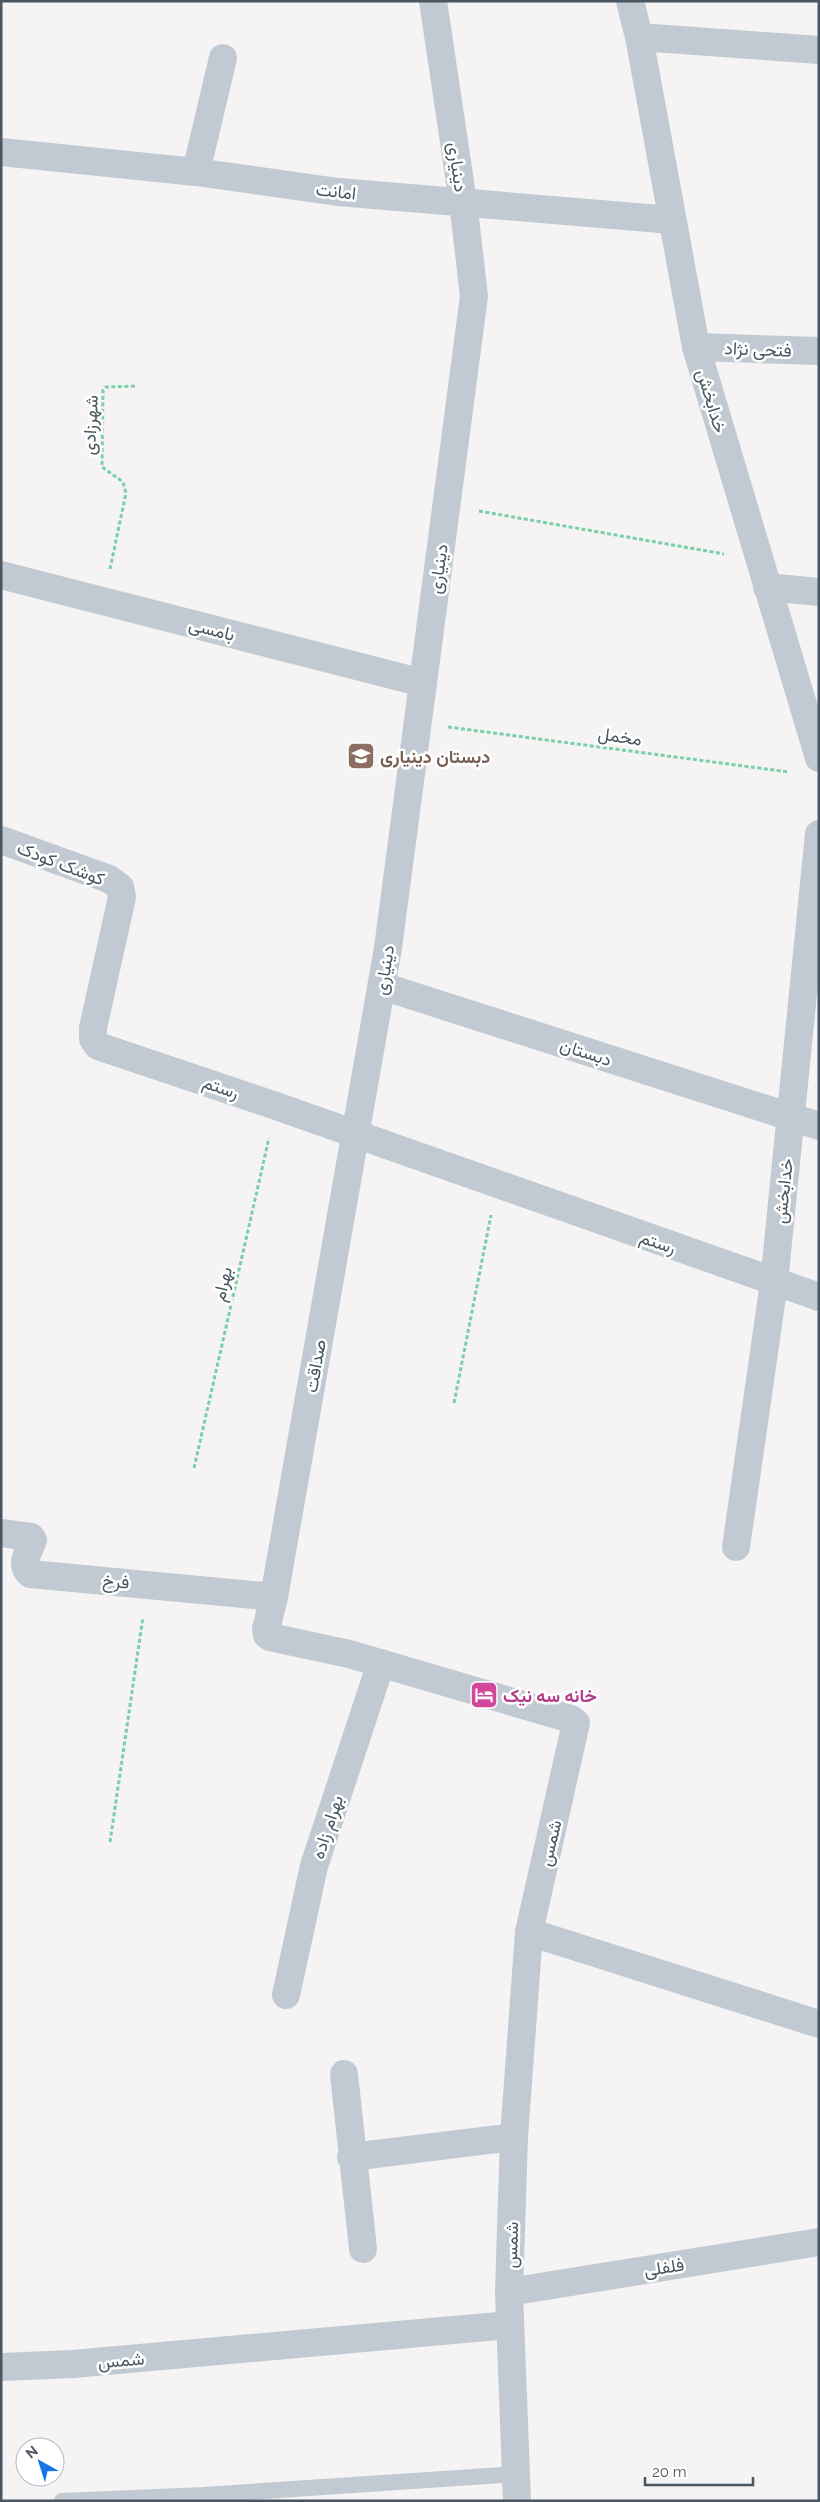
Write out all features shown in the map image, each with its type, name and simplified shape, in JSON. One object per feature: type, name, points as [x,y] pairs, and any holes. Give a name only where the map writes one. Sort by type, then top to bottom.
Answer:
[{"type":"street","name":"دینیاری","points":[[356,1135],[382,986],[474,296],[463,202],[433,1]]},
{"type":"street","name":"خدابخش","points":[[630,1],[639,37],[696,347],[768,587],[809,766]]},
{"type":"street","points":[[639,37],[819,50]]},
{"type":"street","points":[[196,172],[223,58]]},
{"type":"street","name":"امانت","points":[[1,152],[196,172],[338,192],[672,220]]},
{"type":"street","name":"فتحی نژاد","points":[[696,347],[819,351]]},
{"type":"street","name":"بامسی","points":[[1,575],[423,683]]},
{"type":"street","points":[[768,587],[819,592]]},
{"type":"street","name":"خدابخش","points":[[736,1547],[774,1283],[816,891],[819,834]]},
{"type":"street","name":"کوشک کودک","points":[[1,840],[109,880],[120,888]]},
{"type":"street","name":"رستم","points":[[120,888],[122,897],[93,1028],[93,1039],[98,1046],[276,1106],[774,1283],[819,1297]]},
{"type":"street","name":"دبستان","points":[[382,986],[819,1126]]},
{"type":"street","name":"صداقت","points":[[274,1597],[356,1135]]},
{"type":"street","name":"فرخ","points":[[1,1532],[31,1537],[33,1540],[24,1564],[30,1574],[274,1597]]},
{"type":"street","name":"شمس","points":[[274,1597],[266,1628],[267,1635],[270,1637],[381,1663],[571,1719],[576,1724],[529,1932],[514,2137],[509,2292],[516,2488]]},
{"type":"street","name":"بهرام زاده","points":[[286,1995],[314,1866],[381,1663]]},
{"type":"street","points":[[529,1932],[819,2024]]},
{"type":"street","points":[[344,2074],[363,2249]]},
{"type":"street","points":[[352,2157],[514,2137]]},
{"type":"street","name":"فلفلی","points":[[509,2292],[819,2242]]},
{"type":"street","name":"شمس","points":[[1,2367],[73,2364],[510,2325]]},
{"type":"lane","points":[[62,2501],[516,2488]]},
{"type":"path","name":"شهرزادی","points":[[103,601],[126,493],[123,482],[102,467],[103,390],[106,387],[137,386]]},
{"type":"path","points":[[446,505],[760,560]]},
{"type":"path","name":"مخمل","points":[[418,723],[809,766]]},
{"type":"path","name":"بهرام","points":[[194,1468],[276,1106]]},
{"type":"path","points":[[454,1403],[497,1185]]},
{"type":"path","points":[[110,1842],[148,1584]]},
{"type":"place","name":"دبستان دینیاری","points":[[361,756]]},
{"type":"place","name":"خانه سه نیک","points":[[484,1695]]}]
